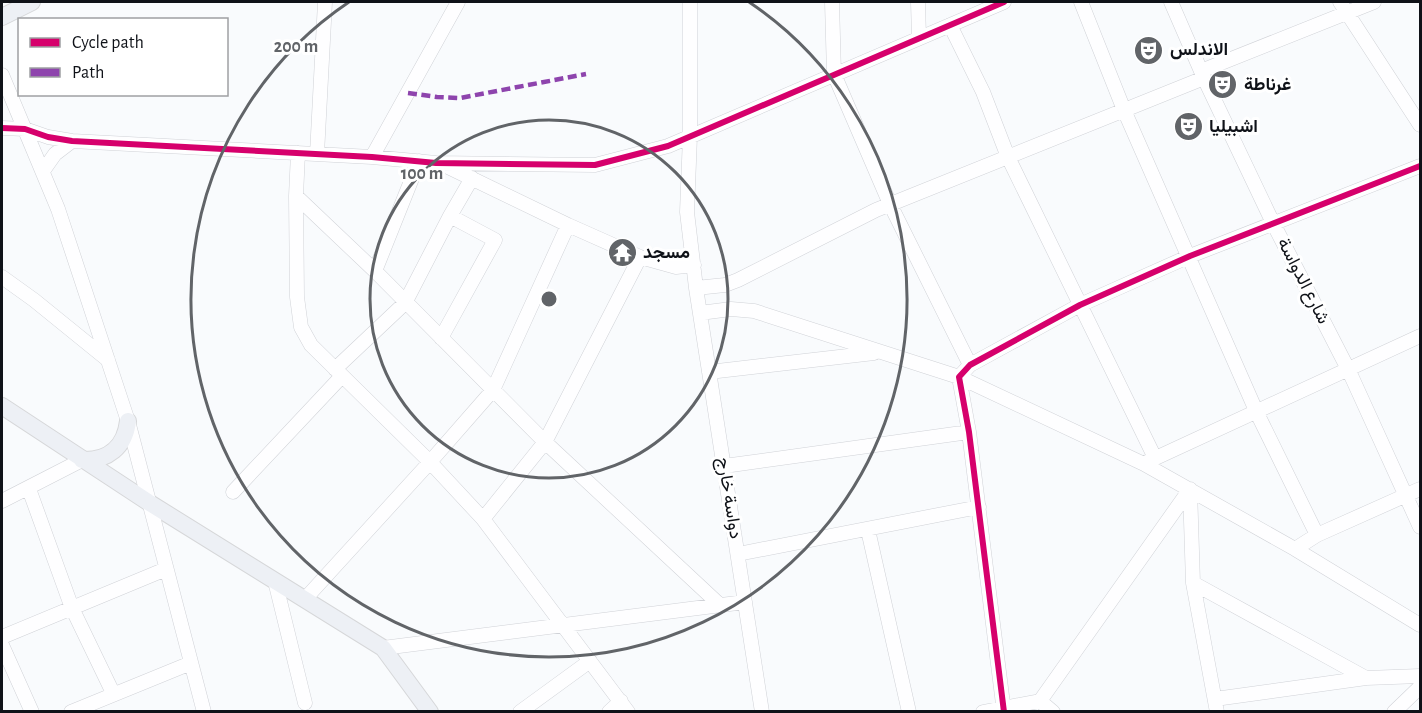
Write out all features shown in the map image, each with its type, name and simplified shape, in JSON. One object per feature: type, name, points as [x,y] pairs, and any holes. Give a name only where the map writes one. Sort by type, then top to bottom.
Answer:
[{"type":"main road","points":[[2,17],[33,2]]},
{"type":"main road","points":[[2,406],[148,502],[383,648],[430,711]]},
{"type":"main road","points":[[82,460],[102,459],[118,448],[123,440],[128,421]]},
{"type":"street","points":[[317,154],[325,2]]},
{"type":"street","points":[[372,157],[458,2]]},
{"type":"street","name":"دواسة خارج","points":[[690,2],[690,136],[687,212],[700,313],[762,711]]},
{"type":"street","points":[[832,2],[834,74],[890,204],[970,365]]},
{"type":"street","points":[[918,2],[919,38]]},
{"type":"street","points":[[2,128],[25,129],[48,137],[72,141],[372,157],[436,164],[595,165],[668,146],[1005,2]]},
{"type":"street","points":[[1081,2],[1124,110],[1257,413],[1317,536]]},
{"type":"street","name":"شارع الدواسة","points":[[1171,2],[1272,223],[1349,371],[1420,527]]},
{"type":"street","points":[[696,286],[725,285],[738,280],[890,204],[1124,110],[1344,7],[1374,2]]},
{"type":"street","points":[[1344,7],[1420,125]]},
{"type":"street","points":[[950,25],[983,92],[1008,157],[1080,305],[1150,461]]},
{"type":"street","points":[[2,75],[64,225],[128,421],[204,711]]},
{"type":"street","points":[[43,171],[55,154],[72,141]]},
{"type":"street","points":[[298,153],[297,297],[301,327],[311,345],[430,462],[483,519],[624,706],[609,711]]},
{"type":"street","points":[[375,271],[419,161]]},
{"type":"street","points":[[436,164],[472,178],[640,257],[676,267],[693,265]]},
{"type":"street","points":[[959,377],[970,365],[1080,305],[1190,256],[1420,166]]},
{"type":"street","points":[[233,492],[338,373],[405,303],[472,178]]},
{"type":"street","points":[[296,196],[375,271],[545,442],[721,606]]},
{"type":"street","points":[[441,338],[495,240],[450,216]]},
{"type":"street","points":[[305,599],[493,390],[568,225]]},
{"type":"street","points":[[483,519],[545,442],[640,257]]},
{"type":"street","points":[[2,278],[34,300],[108,360]]},
{"type":"street","points":[[700,313],[732,309],[753,311],[959,377],[1150,461],[1190,489],[1420,625]]},
{"type":"street","points":[[1150,461],[1349,371],[1420,336]]},
{"type":"street","points":[[710,372],[879,352]]},
{"type":"street","points":[[959,377],[969,432],[1004,710]]},
{"type":"street","points":[[724,466],[969,432]]},
{"type":"street","points":[[2,501],[82,460]]},
{"type":"street","points":[[29,489],[72,608],[113,693]]},
{"type":"street","points":[[1190,489],[1192,583],[1216,705],[1366,678],[1420,676]]},
{"type":"street","points":[[983,711],[1004,710],[1040,702],[1190,489]]},
{"type":"street","points":[[1295,549],[1317,536],[1420,489]]},
{"type":"street","points":[[738,554],[979,507]]},
{"type":"street","points":[[868,530],[909,711]]},
{"type":"street","points":[[2,637],[166,569]]},
{"type":"street","points":[[275,581],[306,703]]},
{"type":"street","points":[[1192,583],[1366,678]]},
{"type":"street","points":[[383,648],[745,602]]},
{"type":"street","points":[[2,645],[32,711]]},
{"type":"street","points":[[520,711],[590,661]]},
{"type":"street","points":[[71,711],[98,706],[113,693],[191,663]]},
{"type":"street","points":[[1394,711],[1420,687]]},
{"type":"street","points":[[1040,702],[1053,711]]},
{"type":"marked path","points":[[408,93],[460,98],[586,74]]},
{"type":"cycle path","points":[[2,128],[25,129],[48,137],[72,141],[372,157],[436,163],[595,165],[668,146],[1004,2]]},
{"type":"cycle path","points":[[1004,712],[969,432],[959,377],[970,365],[1080,305],[1190,256],[1420,166]]},
{"type":"place","name":"الاندلس","points":[[1149,50]]},
{"type":"place","name":"غرناطة","points":[[1223,85]]},
{"type":"place","name":"اشبيليا","points":[[1188,127]]},
{"type":"place","name":"مسجد","points":[[622,253]]}]
